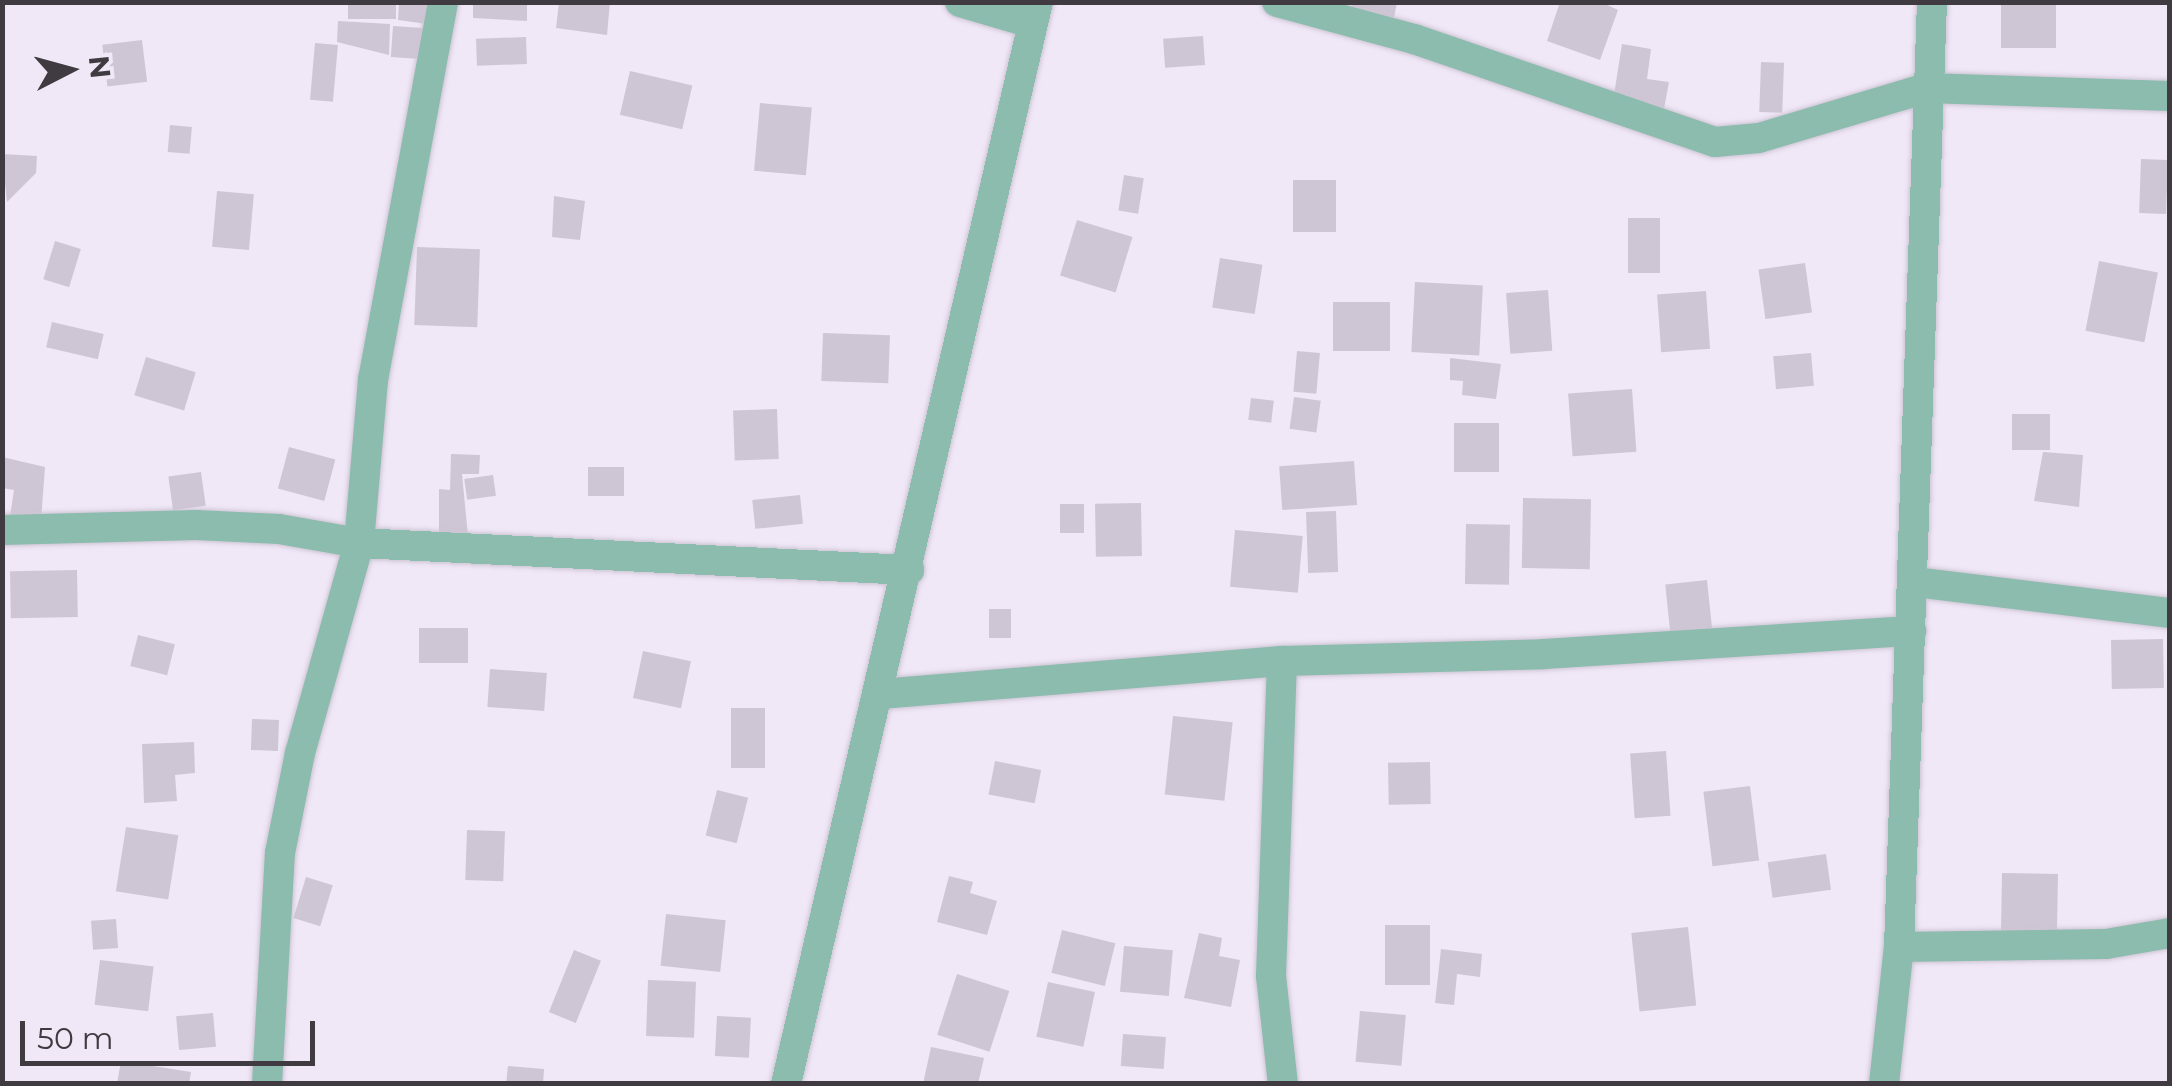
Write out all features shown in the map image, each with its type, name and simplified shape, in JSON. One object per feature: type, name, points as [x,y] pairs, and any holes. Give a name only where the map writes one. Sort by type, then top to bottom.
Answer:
[{"type":"street","points":[[267,1084],[282,838],[358,543],[381,328],[443,2]]},
{"type":"street","points":[[786,1084],[909,570],[1035,13],[960,2]]},
{"type":"street","points":[[1276,2],[1414,39],[1715,142],[1759,138],[1927,88],[2170,96]]},
{"type":"street","points":[[1884,1084],[1899,947],[1932,2]]},
{"type":"street","points":[[2,530],[196,525],[279,529],[358,543],[909,570]]},
{"type":"street","points":[[1914,582],[2170,613]]},
{"type":"street","points":[[880,694],[1282,661],[1544,654],[1911,631]]},
{"type":"street","points":[[1282,661],[1271,976],[1283,1084]]},
{"type":"street","points":[[1899,947],[2106,944],[2170,933]]},
{"type":"building","points":[[348,2],[396,2],[396,19],[348,19]]},
{"type":"building","points":[[399,2],[429,2],[427,24],[398,20]]},
{"type":"building","points":[[473,2],[527,2],[527,21],[473,18]]},
{"type":"building","points":[[559,2],[610,2],[607,35],[556,28]]},
{"type":"building","points":[[1354,2],[1397,2],[1394,18],[1352,7]]},
{"type":"building","points":[[1560,2],[1601,2],[1618,10],[1600,60],[1547,41]]},
{"type":"building","points":[[2001,2],[2056,2],[2056,48],[2001,48]]},
{"type":"building","points":[[338,21],[390,24],[389,55],[337,42]]},
{"type":"building","points":[[393,26],[434,29],[432,60],[391,57]]},
{"type":"building","points":[[1203,36],[1205,65],[1165,68],[1163,39]]},
{"type":"building","points":[[526,37],[527,64],[477,66],[476,39]]},
{"type":"building","points":[[142,40],[147,82],[107,87],[102,45]]},
{"type":"building","points":[[315,43],[338,45],[333,102],[310,100]]},
{"type":"building","points":[[1622,44],[1651,49],[1647,79],[1669,82],[1664,109],[1613,101]]},
{"type":"building","points":[[1761,62],[1784,63],[1782,113],[1759,112]]},
{"type":"building","points":[[630,71],[692,85],[682,129],[620,115]]},
{"type":"building","points":[[760,103],[812,108],[806,175],[754,171]]},
{"type":"building","points":[[170,125],[192,127],[190,154],[168,152]]},
{"type":"building","points":[[2,154],[37,156],[36,173],[7,202]]},
{"type":"building","points":[[2141,159],[2168,160],[2166,214],[2139,213]]},
{"type":"building","points":[[1124,175],[1144,178],[1138,214],[1118,211]]},
{"type":"building","points":[[1293,180],[1336,180],[1336,232],[1293,232]]},
{"type":"building","points":[[217,191],[254,194],[249,250],[212,247]]},
{"type":"building","points":[[554,196],[585,201],[580,240],[552,237]]},
{"type":"building","points":[[1628,218],[1660,218],[1660,273],[1628,273]]},
{"type":"building","points":[[1077,220],[1132,237],[1116,292],[1060,275]]},
{"type":"building","points":[[55,241],[81,249],[69,287],[43,279]]},
{"type":"building","points":[[417,247],[480,249],[477,327],[414,325]]},
{"type":"building","points":[[1220,258],[1262,265],[1255,314],[1212,307]]},
{"type":"building","points":[[2099,261],[2158,272],[2144,342],[2085,331]]},
{"type":"building","points":[[1805,263],[1812,313],[1765,319],[1758,270]]},
{"type":"building","points":[[1415,282],[1483,286],[1479,355],[1411,352]]},
{"type":"building","points":[[1548,290],[1552,351],[1510,354],[1506,293]]},
{"type":"building","points":[[1706,291],[1710,349],[1661,352],[1657,294]]},
{"type":"building","points":[[1333,302],[1390,302],[1390,351],[1333,351]]},
{"type":"building","points":[[52,322],[104,334],[98,359],[46,347]]},
{"type":"building","points":[[823,333],[890,335],[888,383],[821,381]]},
{"type":"building","points":[[1297,351],[1320,353],[1316,394],[1293,392]]},
{"type":"building","points":[[1811,353],[1814,386],[1776,389],[1773,356]]},
{"type":"building","points":[[146,357],[196,372],[184,410],[134,395]]},
{"type":"building","points":[[1450,358],[1501,364],[1496,399],[1462,395],[1463,381],[1450,380]]},
{"type":"building","points":[[1632,389],[1636,452],[1573,456],[1568,393]]},
{"type":"building","points":[[1294,397],[1321,401],[1316,432],[1290,429]]},
{"type":"building","points":[[1251,398],[1274,401],[1271,423],[1248,420]]},
{"type":"building","points":[[777,409],[779,459],[735,461],[733,411]]},
{"type":"building","points":[[2012,414],[2050,414],[2050,450],[2012,450]]},
{"type":"building","points":[[1454,423],[1499,423],[1499,472],[1454,472]]},
{"type":"building","points":[[289,447],[335,459],[324,501],[278,489]]},
{"type":"building","points":[[2043,452],[2083,455],[2079,507],[2034,501]]},
{"type":"building","points":[[451,454],[480,455],[479,474],[462,474],[468,536],[439,534],[439,489],[450,490]]},
{"type":"building","points":[[2,457],[45,467],[41,521],[10,516],[14,490],[2,488]]},
{"type":"building","points":[[1354,461],[1357,505],[1282,510],[1279,466]]},
{"type":"building","points":[[588,467],[624,467],[624,496],[588,496]]},
{"type":"building","points":[[201,472],[206,506],[173,510],[168,477]]},
{"type":"building","points":[[493,475],[496,496],[467,500],[464,479]]},
{"type":"building","points":[[800,495],[803,524],[755,529],[752,500]]},
{"type":"building","points":[[1523,498],[1591,499],[1590,569],[1522,568]]},
{"type":"building","points":[[1141,503],[1142,556],[1096,557],[1095,504]]},
{"type":"building","points":[[1060,504],[1084,504],[1084,533],[1060,533]]},
{"type":"building","points":[[1336,511],[1338,572],[1308,573],[1306,512]]},
{"type":"building","points":[[1466,524],[1510,525],[1509,585],[1465,584]]},
{"type":"building","points":[[1235,530],[1303,536],[1298,593],[1230,587]]},
{"type":"building","points":[[77,570],[78,617],[11,618],[10,571]]},
{"type":"building","points":[[1707,580],[1713,635],[1671,639],[1665,584]]},
{"type":"building","points":[[989,609],[1011,609],[1011,638],[989,638]]},
{"type":"building","points":[[419,628],[468,628],[468,663],[419,663]]},
{"type":"building","points":[[138,635],[175,644],[167,675],[130,666]]},
{"type":"building","points":[[2163,639],[2164,688],[2112,689],[2111,640]]},
{"type":"building","points":[[643,651],[691,661],[681,708],[633,698]]},
{"type":"building","points":[[490,669],[547,673],[544,711],[487,707]]},
{"type":"building","points":[[731,708],[765,708],[765,768],[731,768]]},
{"type":"building","points":[[1173,716],[1233,722],[1224,801],[1165,795]]},
{"type":"building","points":[[252,719],[279,720],[278,751],[251,750]]},
{"type":"building","points":[[194,742],[195,773],[175,775],[177,801],[144,803],[142,744]]},
{"type":"building","points":[[1666,751],[1671,816],[1635,818],[1630,754]]},
{"type":"building","points":[[995,761],[1041,770],[1035,803],[989,794]]},
{"type":"building","points":[[1430,762],[1431,804],[1389,805],[1388,763]]},
{"type":"building","points":[[1750,786],[1759,860],[1712,866],[1703,792]]},
{"type":"building","points":[[717,790],[748,798],[737,843],[706,836]]},
{"type":"building","points":[[126,827],[178,835],[168,899],[116,891]]},
{"type":"building","points":[[467,830],[505,831],[503,881],[465,880]]},
{"type":"building","points":[[1826,854],[1831,890],[1773,898],[1768,862]]},
{"type":"building","points":[[2002,873],[2058,874],[2057,932],[2001,931]]},
{"type":"building","points":[[949,876],[973,882],[970,893],[997,901],[987,935],[937,922]]},
{"type":"building","points":[[306,877],[333,885],[320,926],[293,918]]},
{"type":"building","points":[[666,914],[726,920],[720,972],[661,966]]},
{"type":"building","points":[[116,919],[118,948],[93,950],[91,921]]},
{"type":"building","points":[[1385,925],[1430,925],[1430,985],[1385,985]]},
{"type":"building","points":[[1688,927],[1696,1006],[1640,1012],[1631,933]]},
{"type":"building","points":[[1062,930],[1115,943],[1105,986],[1051,973]]},
{"type":"building","points":[[1199,933],[1222,938],[1219,956],[1240,960],[1231,1007],[1184,998]]},
{"type":"building","points":[[1124,946],[1173,950],[1169,996],[1120,992]]},
{"type":"building","points":[[1441,949],[1482,954],[1480,977],[1457,974],[1454,1005],[1435,1003]]},
{"type":"building","points":[[574,950],[601,961],[576,1023],[549,1012]]},
{"type":"building","points":[[100,960],[154,967],[148,1011],[95,1005]]},
{"type":"building","points":[[957,974],[1009,991],[990,1052],[937,1035]]},
{"type":"building","points":[[648,980],[696,982],[694,1038],[646,1036]]},
{"type":"building","points":[[1048,982],[1095,992],[1083,1047],[1036,1037]]},
{"type":"building","points":[[1360,1011],[1406,1015],[1401,1066],[1356,1062]]},
{"type":"building","points":[[213,1013],[216,1047],[179,1050],[176,1016]]},
{"type":"building","points":[[717,1016],[751,1018],[749,1058],[715,1056]]},
{"type":"building","points":[[1123,1034],[1166,1037],[1164,1069],[1121,1066]]},
{"type":"building","points":[[931,1047],[984,1058],[978,1084],[923,1084]]},
{"type":"building","points":[[121,1061],[191,1072],[189,1084],[117,1084]]},
{"type":"building","points":[[508,1066],[544,1069],[543,1084],[506,1084]]}]
